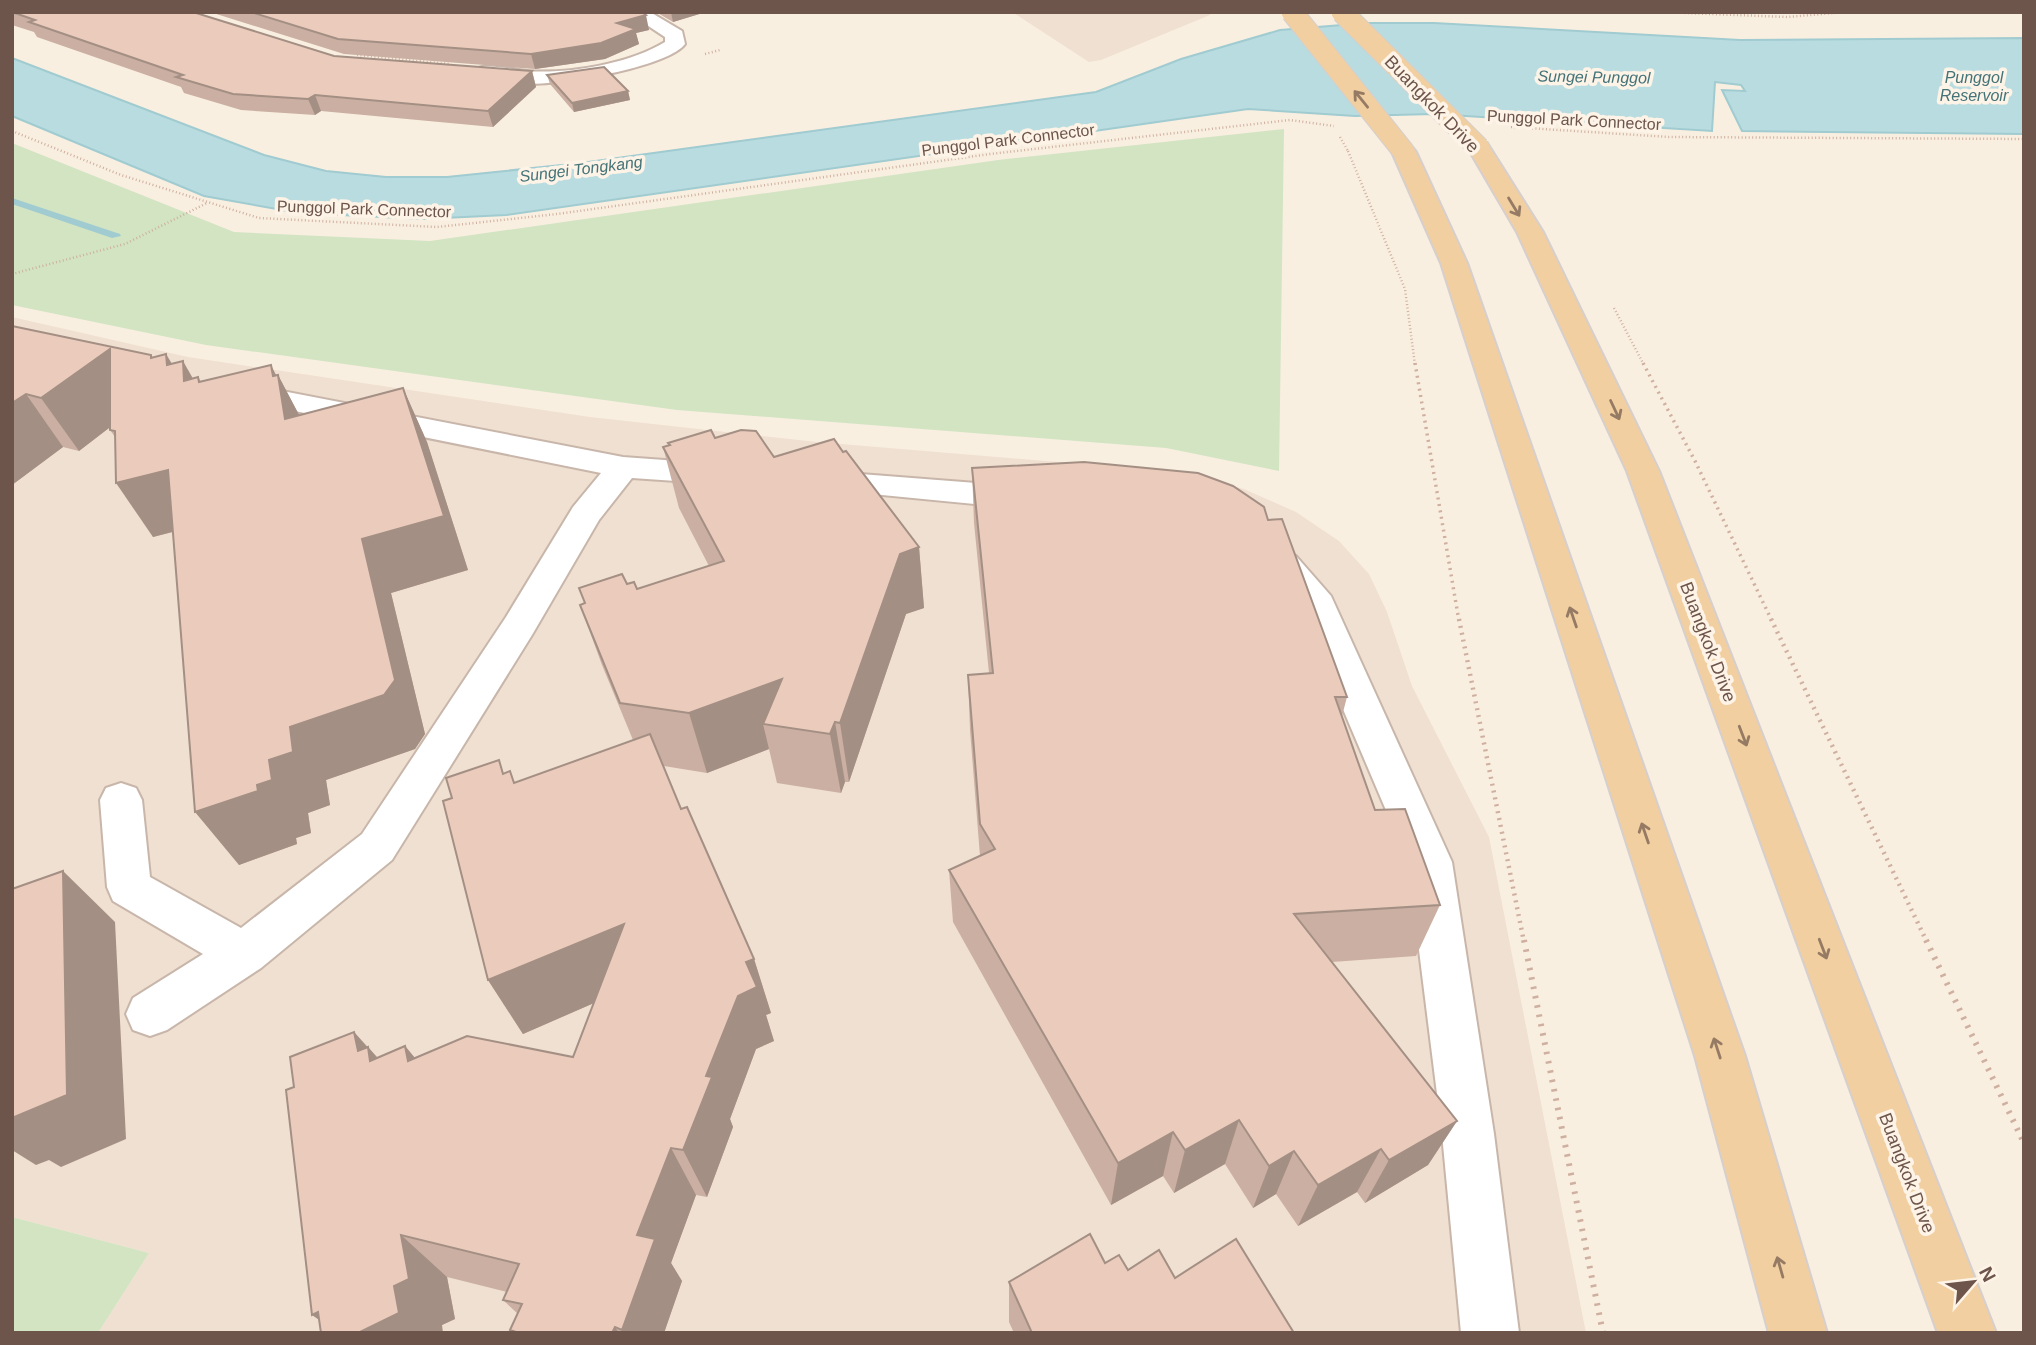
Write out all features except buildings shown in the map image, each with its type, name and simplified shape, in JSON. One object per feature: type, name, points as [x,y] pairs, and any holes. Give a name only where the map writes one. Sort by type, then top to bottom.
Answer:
[{"type":"main road","points":[[1292,12],[1404,152],[1454,263],[1715,1042],[1798,1333]]},
{"type":"main road","name":"Buangkok Drive","points":[[1342,12],[1479,148],[1540,253],[1643,471],[1967,1333]]},
{"type":"street","points":[[466,72],[535,78],[565,75],[650,58],[667,52],[675,44],[675,35],[636,12]]},
{"type":"street","points":[[211,387],[622,467],[755,476]]},
{"type":"street","points":[[150,1014],[244,953],[377,847],[511,638],[585,515],[622,467]]},
{"type":"street","points":[[795,479],[1060,502]]},
{"type":"street","points":[[1247,537],[1284,564],[1313,596],[1430,862],[1468,1134],[1490,1333]]},
{"type":"street","points":[[121,800],[129,887],[244,953]]},
{"type":"path","points":[[1660,12],[1787,16],[1846,12]]},
{"type":"path","points":[[698,55],[720,50]]},
{"type":"path","name":"Punggol Park Connector","points":[[12,131],[121,175],[259,218],[437,227],[556,214],[990,154],[1290,120],[1336,126]]},
{"type":"path","name":"Punggol Park Connector","points":[[1511,127],[1669,137],[2024,139]]},
{"type":"path","points":[[1348,151],[1405,289],[1420,405],[1457,611],[1604,1333]]},
{"type":"path","points":[[12,274],[125,244],[207,203]]},
{"type":"path","points":[[1612,303],[1695,461],[2024,1143]]},
{"type":"shaded area","points":[[1012,12],[1209,12],[1210,15],[1101,60],[1089,62]]},
{"type":"shaded area","points":[[12,317],[188,357],[590,417],[817,442],[1178,472],[1244,489],[1296,512],[1339,541],[1369,574],[1387,612],[1412,686],[1489,837],[1586,1333],[98,1333],[149,1253],[12,1217]]},
{"type":"green space","points":[[1284,129],[1279,471],[1166,448],[677,410],[206,345],[12,305],[12,143],[234,232],[430,241],[998,160]]},
{"type":"green space","points":[[12,1217],[149,1253],[98,1333],[12,1333]]},
{"type":"water","points":[[1367,23],[1434,23],[1740,40],[2024,38],[2024,134],[1742,131],[1722,90],[1745,91],[1741,85],[1715,82],[1712,131],[1433,114],[1355,116],[1248,109],[506,215],[423,219],[299,213],[204,196],[12,116],[12,58],[264,155],[326,171],[386,177],[447,177],[581,163],[1096,92],[1181,59],[1280,30]]},
{"type":"waterway","points":[[12,201],[116,236]]},
{"type":"water label","name":"Sungei Punggol","points":[[1594,77]]},
{"type":"water label","name":"Punggol Reservoir","points":[[1974,86]]},
{"type":"water label","name":"Sungei Tongkang","points":[[581,169]]}]
